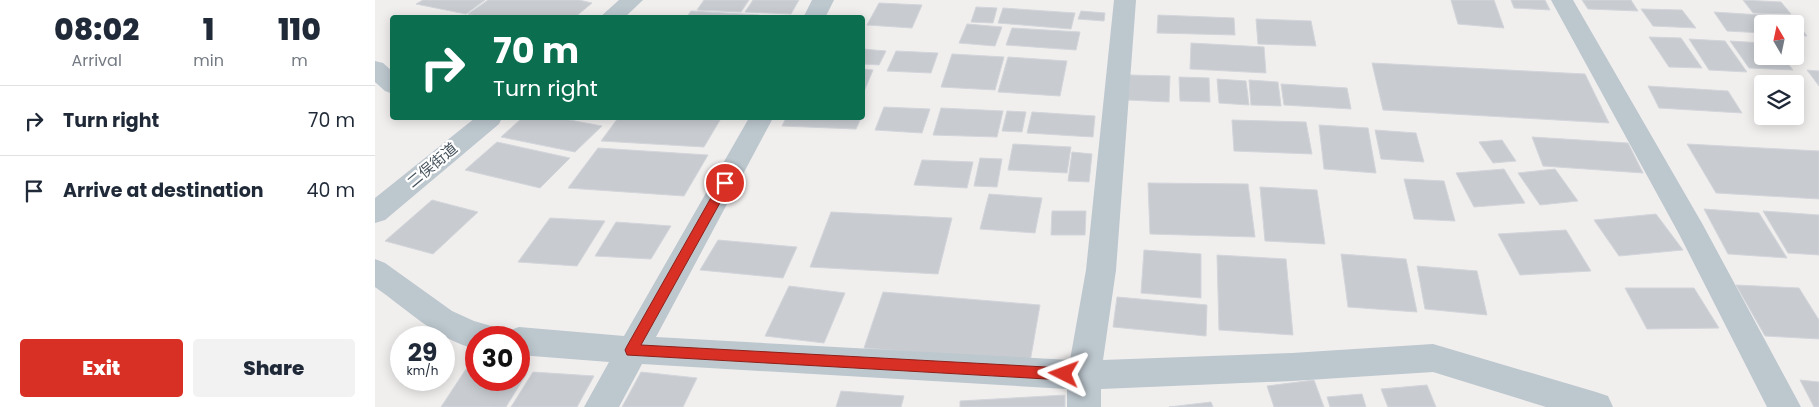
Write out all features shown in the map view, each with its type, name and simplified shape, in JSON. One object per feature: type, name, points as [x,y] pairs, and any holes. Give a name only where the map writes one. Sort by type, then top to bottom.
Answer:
[{"type":"street","points":[[614,15],[632,0]]},
{"type":"street","points":[[815,15],[823,0]]},
{"type":"street","points":[[1083,407],[1084,375],[1101,270],[1125,0]]},
{"type":"street","points":[[1562,0],[1693,232],[1784,407]]},
{"type":"street","points":[[375,68],[390,83]]},
{"type":"street","name":"二俣街道","points":[[375,213],[478,120]]},
{"type":"street","points":[[601,407],[760,120]]},
{"type":"street","points":[[375,271],[391,281],[404,294],[452,326],[465,332]]},
{"type":"street","points":[[530,342],[631,350],[1084,375],[1292,367],[1433,358],[1555,400],[1596,407]]},
{"type":"building","points":[[423,0],[485,0],[466,14],[416,4]]},
{"type":"building","points":[[488,0],[579,0],[592,3],[578,15],[468,14]]},
{"type":"building","points":[[704,0],[749,0],[741,12],[697,10]]},
{"type":"building","points":[[753,0],[799,0],[791,14],[745,12]]},
{"type":"building","points":[[1451,0],[1494,0],[1504,28],[1458,24]]},
{"type":"building","points":[[1511,0],[1545,0],[1550,10],[1514,8]]},
{"type":"building","points":[[1582,0],[1631,0],[1638,11],[1588,9]]},
{"type":"building","points":[[1743,0],[1781,2],[1791,14],[1753,13]]},
{"type":"building","points":[[879,3],[922,5],[912,28],[867,25]]},
{"type":"building","points":[[976,7],[997,8],[993,23],[971,22]]},
{"type":"building","points":[[1003,8],[1075,13],[1071,29],[998,23]]},
{"type":"building","points":[[1641,9],[1682,10],[1696,28],[1653,26]]},
{"type":"building","points":[[691,11],[759,15],[688,15]]},
{"type":"building","points":[[1081,11],[1105,13],[1104,21],[1078,19]]},
{"type":"building","points":[[1714,12],[1761,15],[1754,15],[1754,32],[1727,31]]},
{"type":"building","points":[[1158,15],[1234,18],[1235,35],[1157,33]]},
{"type":"building","points":[[1256,19],[1311,21],[1316,46],[1258,44]]},
{"type":"building","points":[[967,24],[1002,27],[995,46],[959,43]]},
{"type":"building","points":[[1012,28],[1080,32],[1076,50],[1006,45]]},
{"type":"building","points":[[1649,37],[1681,38],[1702,68],[1669,67]]},
{"type":"building","points":[[1689,39],[1725,41],[1747,72],[1709,70]]},
{"type":"building","points":[[1730,41],[1754,42],[1754,65],[1789,65],[1793,70],[1749,68]]},
{"type":"building","points":[[1191,43],[1264,47],[1266,73],[1190,69]]},
{"type":"building","points":[[865,49],[886,51],[879,65],[865,64]]},
{"type":"building","points":[[896,51],[938,53],[931,73],[887,71]]},
{"type":"building","points":[[952,54],[1004,57],[995,90],[941,87]]},
{"type":"building","points":[[1008,57],[1067,61],[1060,96],[998,92]]},
{"type":"building","points":[[1372,63],[1585,74],[1609,123],[1383,110]]},
{"type":"building","points":[[865,69],[873,70],[865,89]]},
{"type":"building","points":[[1807,70],[1819,71],[1819,86]]},
{"type":"building","points":[[1130,75],[1170,76],[1169,102],[1128,100]]},
{"type":"building","points":[[1179,77],[1209,78],[1210,102],[1180,101]]},
{"type":"building","points":[[1217,79],[1246,81],[1249,105],[1219,103]]},
{"type":"building","points":[[1249,80],[1278,82],[1281,106],[1251,105]]},
{"type":"building","points":[[1281,84],[1347,88],[1351,109],[1284,105]]},
{"type":"building","points":[[1648,86],[1728,91],[1742,113],[1659,108]]},
{"type":"building","points":[[884,107],[930,109],[922,133],[875,130]]},
{"type":"building","points":[[941,108],[1003,111],[997,137],[933,135]]},
{"type":"building","points":[[1007,111],[1026,112],[1022,132],[1002,131]]},
{"type":"building","points":[[1032,112],[1095,116],[1093,137],[1027,133]]},
{"type":"building","points":[[520,120],[570,120],[602,126],[575,152],[501,137]]},
{"type":"building","points":[[617,120],[720,120],[704,147],[601,141]]},
{"type":"building","points":[[785,120],[860,120],[856,129],[782,126]]},
{"type":"building","points":[[1232,120],[1306,122],[1312,154],[1234,151]]},
{"type":"building","points":[[1319,125],[1368,128],[1376,173],[1324,169]]},
{"type":"building","points":[[1375,130],[1416,133],[1424,162],[1381,159]]},
{"type":"building","points":[[1532,137],[1628,143],[1643,173],[1543,166]]},
{"type":"building","points":[[1502,140],[1516,161],[1493,163],[1479,142]]},
{"type":"building","points":[[497,142],[570,158],[540,188],[465,170]]},
{"type":"building","points":[[1013,144],[1071,147],[1067,173],[1008,170]]},
{"type":"building","points":[[1687,144],[1819,151],[1819,199],[1716,193]]},
{"type":"building","points":[[598,148],[708,155],[684,196],[568,188]]},
{"type":"building","points":[[1072,152],[1092,154],[1089,182],[1068,181]]},
{"type":"building","points":[[980,158],[1002,159],[997,187],[974,186]]},
{"type":"building","points":[[922,160],[973,162],[967,188],[914,185]]},
{"type":"building","points":[[1504,169],[1525,203],[1474,207],[1456,173]]},
{"type":"building","points":[[1555,169],[1578,201],[1540,205],[1518,173]]},
{"type":"building","points":[[1404,179],[1444,181],[1455,221],[1414,219]]},
{"type":"building","points":[[1148,183],[1248,184],[1255,237],[1150,234]]},
{"type":"building","points":[[1260,187],[1317,190],[1325,244],[1265,241]]},
{"type":"building","points":[[989,194],[1042,198],[1035,233],[980,229]]},
{"type":"building","points":[[432,200],[478,212],[433,254],[385,241]]},
{"type":"building","points":[[1704,209],[1759,213],[1787,258],[1728,254]]},
{"type":"building","points":[[1052,211],[1086,211],[1085,235],[1051,235]]},
{"type":"building","points":[[1763,211],[1819,215],[1819,255],[1788,253]]},
{"type":"building","points":[[831,212],[952,218],[938,274],[810,267]]},
{"type":"building","points":[[1656,214],[1683,250],[1619,256],[1594,220]]},
{"type":"building","points":[[550,218],[605,221],[577,266],[518,262]]},
{"type":"building","points":[[616,222],[671,226],[651,259],[595,256]]},
{"type":"building","points":[[1566,230],[1591,271],[1520,275],[1498,234]]},
{"type":"building","points":[[718,240],[797,247],[783,278],[700,270]]},
{"type":"building","points":[[1144,250],[1201,254],[1201,298],[1141,293]]},
{"type":"building","points":[[1341,254],[1406,259],[1417,312],[1348,307]]},
{"type":"building","points":[[1217,255],[1286,259],[1293,335],[1219,330]]},
{"type":"building","points":[[1417,266],[1477,271],[1487,315],[1425,309]]},
{"type":"building","points":[[1736,285],[1799,288],[1819,320],[1819,339],[1765,336]]},
{"type":"building","points":[[789,286],[845,293],[824,343],[765,336]]},
{"type":"building","points":[[1625,288],[1694,288],[1719,328],[1647,329]]},
{"type":"building","points":[[883,292],[1040,305],[1030,362],[864,348]]},
{"type":"building","points":[[1117,297],[1207,305],[1206,336],[1113,327]]},
{"type":"building","points":[[465,371],[465,391],[516,391],[506,407],[441,407],[452,391],[455,391],[455,386]]},
{"type":"building","points":[[533,372],[594,376],[577,407],[511,407],[521,391],[530,391],[530,377]]},
{"type":"building","points":[[641,372],[697,378],[683,407],[622,407]]},
{"type":"building","points":[[1314,380],[1324,407],[1274,407],[1267,386]]},
{"type":"building","points":[[1800,380],[1819,382],[1819,407],[1814,407]]},
{"type":"building","points":[[1427,385],[1436,407],[1388,407],[1381,389]]},
{"type":"building","points":[[841,391],[904,396],[901,407],[836,407]]},
{"type":"building","points":[[1362,394],[1366,407],[1330,407],[1327,397]]},
{"type":"building","points":[[1065,395],[1065,407],[960,407],[960,401]]},
{"type":"building","points":[[1211,402],[1213,407],[1169,407]]},
{"type":"route","points":[[725,183],[631,350],[1064,374]]}]
